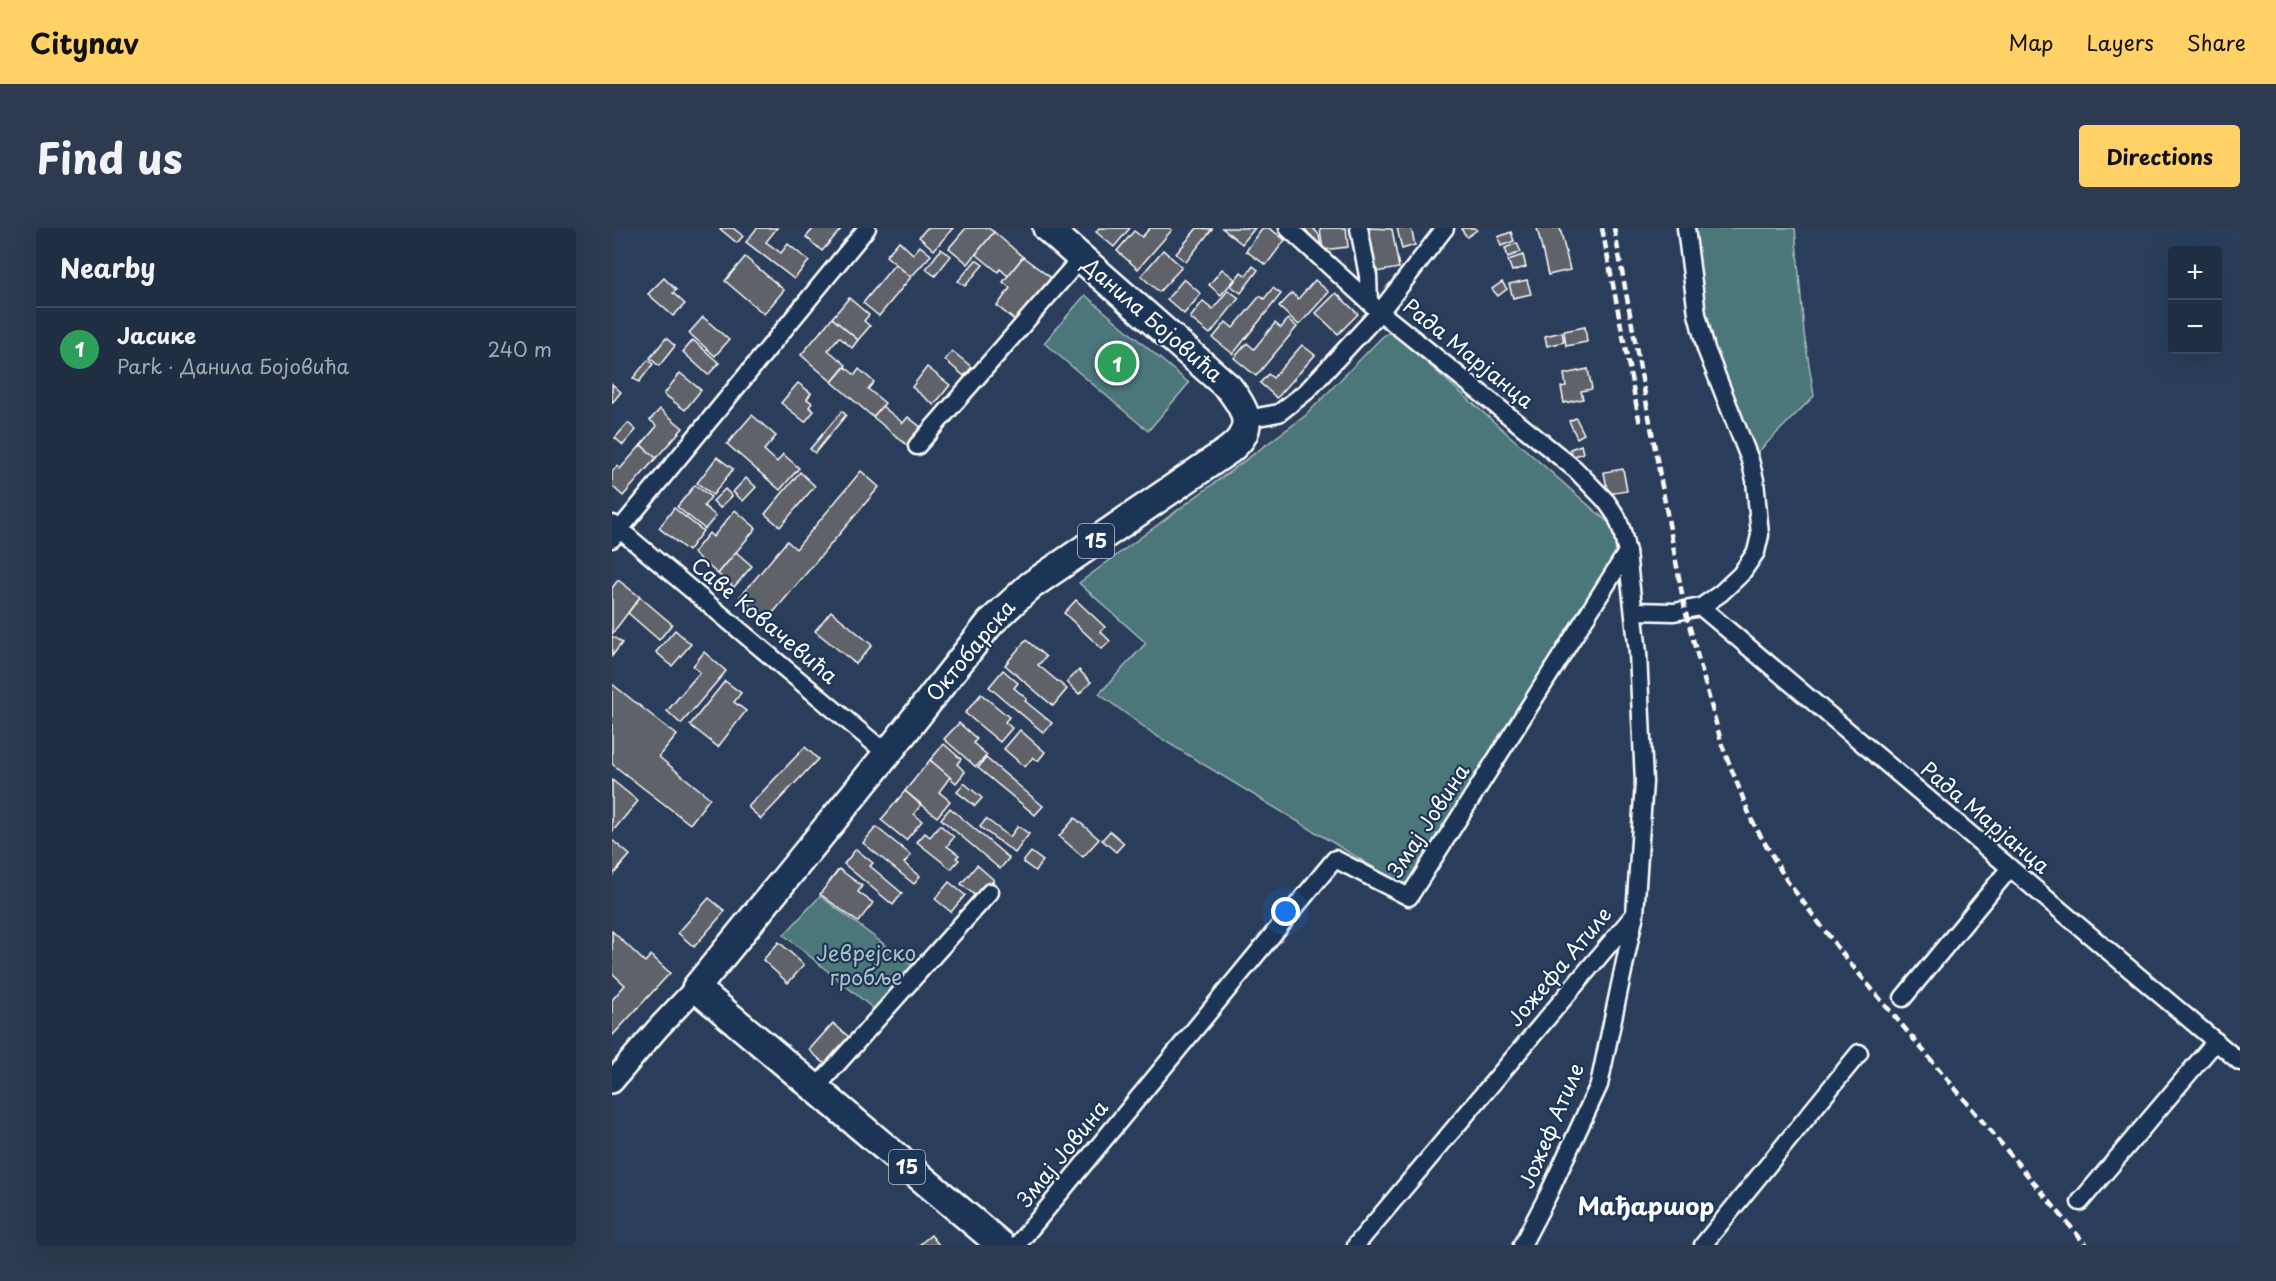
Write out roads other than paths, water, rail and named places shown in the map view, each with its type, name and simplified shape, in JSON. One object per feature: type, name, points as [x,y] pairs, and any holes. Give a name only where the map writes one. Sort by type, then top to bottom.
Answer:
[{"type":"main road","name":"Данила Бојовића","points":[[1047,228],[1229,388],[1244,408],[1246,419]]},
{"type":"main road","name":"Октобарска","points":[[696,988],[1003,608],[1030,586],[1240,442],[1244,435],[1246,419]]},
{"type":"main road","name":"15","points":[[696,988],[1001,1245]]},
{"type":"street","points":[[614,530],[867,228]]},
{"type":"street","name":"Рада Марјанца","points":[[1288,228],[1375,307],[1575,469],[1593,486],[1617,517]]},
{"type":"street","points":[[1359,228],[1375,307]]},
{"type":"street","points":[[1246,419],[1279,413],[1307,392],[1375,307],[1444,228]]},
{"type":"street","points":[[1634,611],[1674,612],[1701,607],[1721,593],[1750,562],[1758,546],[1760,522],[1750,460],[1706,349],[1697,314],[1686,228]]},
{"type":"street","points":[[917,446],[1081,258]]},
{"type":"street","name":"Јожефа Атиле","points":[[1356,1245],[1635,914],[1644,782],[1634,611],[1627,552],[1617,517]]},
{"type":"street","name":"Саве Ковачевића","points":[[614,530],[887,754]]},
{"type":"street","name":"Змај Јовина","points":[[1017,1245],[1335,859],[1409,897],[1627,552]]},
{"type":"street","name":"Рада Марјанца","points":[[1701,607],[2240,1062]]},
{"type":"street","points":[[1903,998],[2010,868]]},
{"type":"street","points":[[815,1089],[990,892]]},
{"type":"street","name":"Јожеф Атиле","points":[[1522,1245],[1599,1085],[1635,914]]},
{"type":"street","points":[[612,1082],[696,988]]},
{"type":"street","points":[[2080,1202],[2216,1041]]},
{"type":"street","points":[[1703,1245],[1859,1053]]},
{"type":"railway","points":[[1602,228],[1640,424]]},
{"type":"railway","points":[[1614,228],[1685,610],[1722,745],[1752,821],[1787,881],[1845,957],[2086,1245]]},
{"type":"place","name":"Јасике","points":[[1117,363]]},
{"type":"district","name":"Мађаршор","points":[[1646,1207]]},
{"type":"park label","name":"Јеврејско гробље","points":[[866,966]]}]
